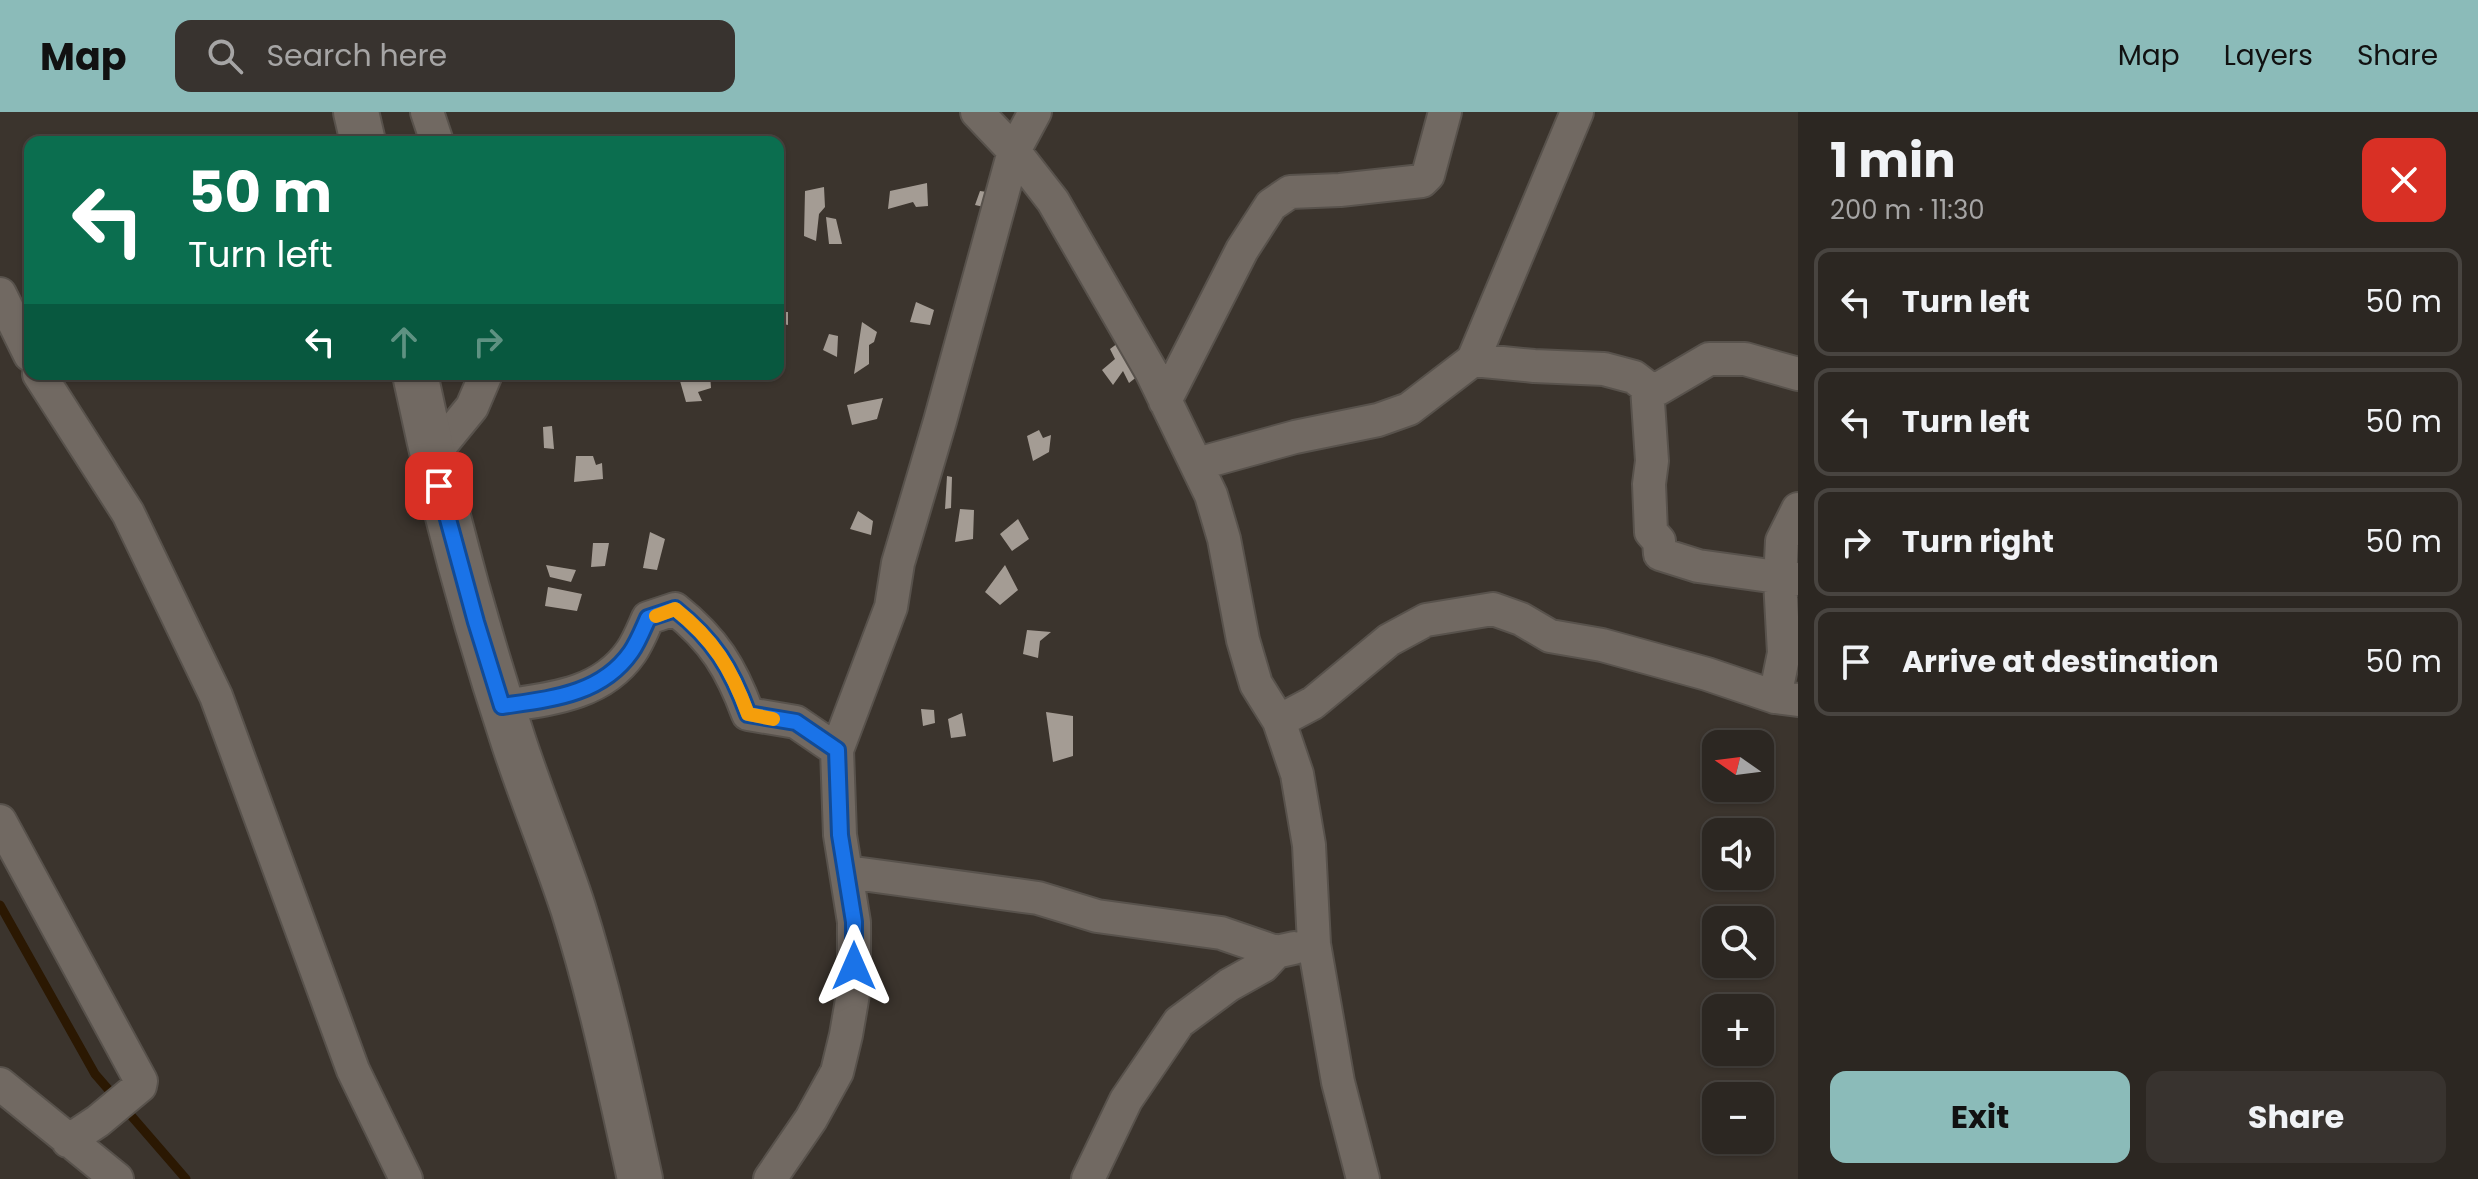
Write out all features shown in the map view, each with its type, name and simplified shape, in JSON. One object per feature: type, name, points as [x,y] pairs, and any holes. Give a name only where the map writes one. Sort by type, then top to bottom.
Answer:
[{"type":"street","points":[[356,112],[362,136]]},
{"type":"street","points":[[427,112],[435,136]]},
{"type":"street","points":[[977,112],[1014,151],[1053,201],[1083,250],[1165,401],[1211,495],[1224,539],[1243,640],[1256,684],[1279,721],[1297,774],[1309,845],[1314,944],[1338,1082],[1363,1179]]},
{"type":"street","points":[[770,1179],[811,1119],[837,1072],[854,988],[854,922],[840,835],[837,750],[891,607],[901,550],[1014,151],[1035,112]]},
{"type":"street","points":[[1165,401],[1242,250],[1271,205],[1290,192],[1422,181],[1428,175],[1445,112]]},
{"type":"street","points":[[1197,464],[1295,437],[1378,420],[1409,409],[1473,360],[1577,112]]},
{"type":"street","points":[[0,294],[24,343]]},
{"type":"street","points":[[1473,360],[1604,369],[1634,377],[1647,387],[1658,389],[1709,359],[1745,359],[1798,374]]},
{"type":"street","points":[[43,380],[128,513],[216,696],[353,1070],[406,1179]]},
{"type":"street","points":[[416,380],[432,456],[476,622],[573,908],[609,1035],[640,1179]]},
{"type":"street","points":[[432,456],[472,407],[483,380]]},
{"type":"street","points":[[1647,387],[1652,461],[1649,484],[1651,532],[1659,541],[1660,554],[1698,566],[1789,579]]},
{"type":"street","points":[[1279,721],[1313,703],[1389,640],[1426,620],[1493,609],[1521,619],[1550,636],[1602,645],[1787,698],[1784,653],[1789,579],[1782,541],[1798,509]]},
{"type":"street","points":[[502,706],[560,697],[601,682],[630,653],[648,618],[675,609],[700,629],[723,656],[748,714],[796,722],[837,750]]},
{"type":"street","points":[[0,821],[141,1081],[140,1086],[98,1121],[68,1141]]},
{"type":"street","points":[[847,872],[1038,898],[1097,916],[1221,933],[1276,952],[1314,944]]},
{"type":"street","points":[[1088,1179],[1126,1100],[1179,1022],[1229,985],[1263,966],[1276,952]]},
{"type":"street","points":[[0,1084],[117,1179]]},
{"type":"building","points":[[927,183],[928,206],[916,207],[913,202],[888,209],[890,191]]},
{"type":"building","points":[[824,187],[825,207],[819,214],[816,241],[804,236],[805,191]]},
{"type":"building","points":[[980,191],[987,192],[984,207],[975,205]]},
{"type":"building","points":[[826,217],[836,219],[842,244],[829,244]]},
{"type":"building","points":[[916,302],[934,310],[930,325],[910,322]]},
{"type":"building","points":[[784,312],[788,312],[788,325],[784,324]]},
{"type":"building","points":[[862,322],[877,332],[874,342],[869,345],[869,364],[854,374]]},
{"type":"building","points":[[829,334],[838,336],[837,357],[823,350]]},
{"type":"building","points":[[1122,340],[1143,372],[1129,383],[1123,371],[1113,385],[1102,370],[1115,359],[1110,349]]},
{"type":"building","points":[[680,380],[710,380],[711,388],[698,392],[702,401],[686,402]]},
{"type":"building","points":[[883,398],[877,419],[852,425],[847,405]]},
{"type":"building","points":[[552,426],[554,449],[544,448],[543,427]]},
{"type":"building","points":[[1039,430],[1043,438],[1051,435],[1049,452],[1033,461],[1027,436]]},
{"type":"building","points":[[576,456],[593,456],[596,465],[602,463],[603,479],[574,482]]},
{"type":"building","points":[[947,476],[952,477],[951,508],[945,509]]},
{"type":"building","points":[[960,509],[974,510],[973,539],[955,542]]},
{"type":"building","points":[[858,511],[873,521],[871,535],[850,529]]},
{"type":"building","points":[[1018,519],[1029,539],[1012,551],[1000,534]]},
{"type":"building","points":[[650,532],[665,539],[657,570],[643,568]]},
{"type":"building","points":[[593,543],[609,543],[605,566],[591,567]]},
{"type":"building","points":[[546,565],[576,570],[571,582],[550,577]]},
{"type":"building","points":[[1005,565],[1018,590],[1000,605],[985,592]]},
{"type":"building","points":[[548,587],[582,594],[577,611],[545,606]]},
{"type":"building","points":[[1027,630],[1051,632],[1040,641],[1038,658],[1023,654]]},
{"type":"building","points":[[921,709],[934,710],[935,723],[923,726]]},
{"type":"building","points":[[1046,712],[1073,716],[1073,756],[1053,762]]},
{"type":"building","points":[[962,713],[966,736],[951,738],[948,719]]},
{"type":"waterway","points":[[0,905],[95,1074],[186,1179]]},
{"type":"slow traffic","points":[[656,616],[675,609],[700,629],[723,656],[748,714],[773,719]]},
{"type":"route","points":[[439,486],[502,706],[560,697],[601,682],[630,653],[648,618],[675,609],[700,629],[723,656],[748,714],[796,722],[837,750],[840,835],[854,922],[854,966]]}]
